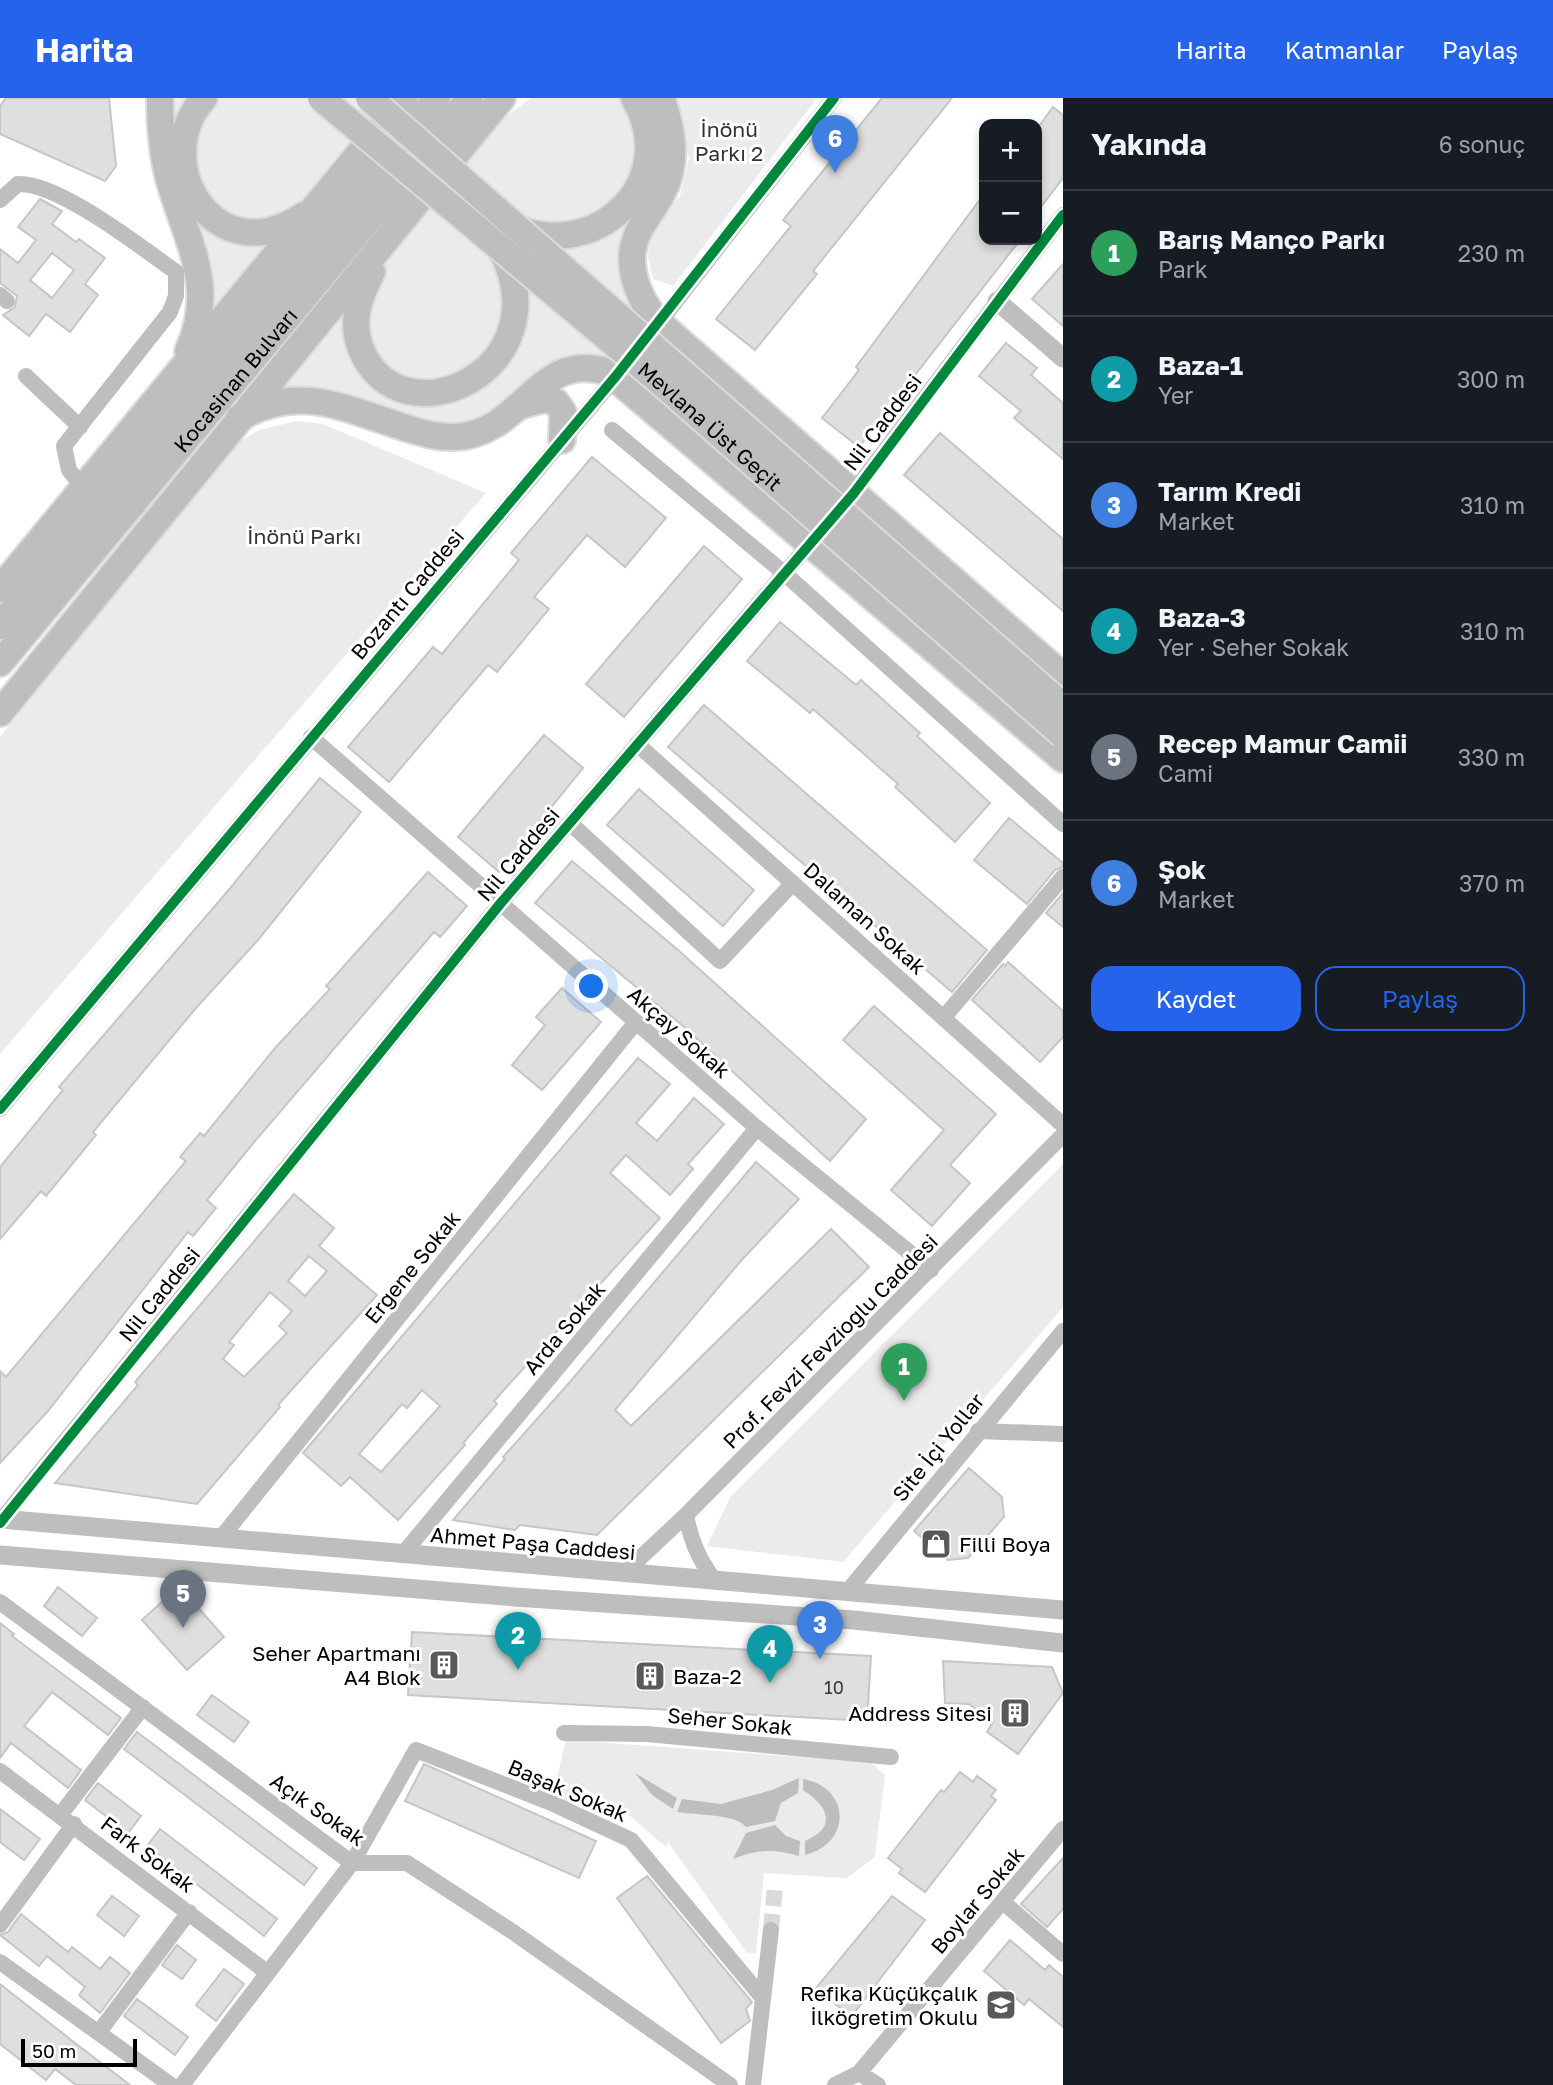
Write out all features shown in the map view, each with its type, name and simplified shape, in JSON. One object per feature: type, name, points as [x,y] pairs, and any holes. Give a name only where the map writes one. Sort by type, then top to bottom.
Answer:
[{"type":"highway","points":[[160,98],[166,164],[201,279],[201,304],[195,331],[177,373]]},
{"type":"highway","points":[[204,98],[190,120],[185,136],[185,153],[191,187],[212,219],[239,232],[256,233],[282,228],[317,204]]},
{"type":"highway","name":"Mevlana Üst Geçit","points":[[321,98],[659,381],[1063,735]]},
{"type":"highway","name":"Mevlana Üst Geçit","points":[[369,98],[1063,706]]},
{"type":"highway","points":[[0,589],[405,98]]},
{"type":"highway","name":"Kocasinan Bulvarı","points":[[0,626],[437,98]]},
{"type":"highway","points":[[521,230],[544,236],[567,235],[594,227],[631,200],[643,181],[649,153],[648,132],[634,98]]},
{"type":"highway","points":[[662,98],[673,144],[670,173],[659,202],[640,229],[632,259],[640,296],[659,323],[1063,676]]},
{"type":"highway","points":[[0,713],[398,225],[492,102]]},
{"type":"highway","name":"Kocasinan Bulvarı","points":[[0,663],[492,102]]},
{"type":"highway","points":[[398,225],[361,292],[356,314],[357,332],[364,355],[380,376],[402,388],[422,392],[446,389],[476,378],[506,346],[514,327],[517,302],[513,276],[501,249]]},
{"type":"highway","points":[[675,426],[664,409],[662,395],[663,382],[671,371],[682,366],[700,367],[719,376]]},
{"type":"highway","points":[[240,418],[280,400],[310,399],[433,436],[456,437],[494,427],[522,405],[538,386],[569,370],[590,368],[616,376],[1063,759]]},
{"type":"highway","points":[[522,405],[545,399],[556,402],[563,412],[562,440]]},
{"type":"highway","points":[[872,596],[857,564],[859,549],[877,535],[893,535],[913,544]]},
{"type":"street","name":"Bozantı Caddesi","points":[[0,1109],[616,376],[834,98]]},
{"type":"street","points":[[0,200],[18,184],[34,186],[86,211],[176,272],[176,296],[170,312],[64,446],[69,470],[83,487]]},
{"type":"street","name":"Nil Caddesi","points":[[1,1520],[500,904],[854,492],[1063,215]]},
{"type":"street","points":[[997,301],[1063,358]]},
{"type":"street","points":[[26,376],[80,427]]},
{"type":"street","points":[[612,430],[784,573],[1063,824]]},
{"type":"street","name":"Akçay Sokak","points":[[311,737],[757,1129],[931,1269]]},
{"type":"street","name":"Dalaman Sokak","points":[[637,744],[945,1016],[1063,1125]]},
{"type":"street","points":[[570,823],[720,961],[793,883]]},
{"type":"street","points":[[945,1016],[1063,877]]},
{"type":"street","name":"Ergene Sokak","points":[[220,1539],[635,1022]]},
{"type":"street","name":"Arda Sokak","points":[[402,1555],[757,1129]]},
{"type":"street","name":"Prof. Fevzi Fevzioğlu Caddesi","points":[[624,1573],[686,1515],[1063,1135]]},
{"type":"street","name":"Site İçi Yollar","points":[[847,1592],[1063,1331]]},
{"type":"street","points":[[978,1431],[1063,1434]]},
{"type":"street","points":[[686,1515],[691,1540],[701,1562],[715,1581]]},
{"type":"street","name":"Ahmet Paşa Caddesi","points":[[1,1520],[1063,1610]]},
{"type":"street","points":[[0,1555],[461,1593],[854,1620],[1063,1643]]},
{"type":"street","name":"Açık Sokak","points":[[0,1602],[352,1863],[407,1863],[513,1932],[730,2085]]},
{"type":"street","points":[[0,1925],[67,1819],[143,1707]]},
{"type":"street","name":"Seher Sokak","points":[[564,1733],[647,1734],[891,1758]]},
{"type":"street","name":"Başak Sokak","points":[[352,1863],[415,1750],[549,1802],[631,1840],[762,1997]]},
{"type":"street","name":"Fark Sokak","points":[[0,1771],[268,1973]]},
{"type":"street","name":"Boylar Sokak","points":[[835,2085],[859,2073],[1063,1829]]},
{"type":"street","points":[[182,2085],[352,1863]]},
{"type":"street","points":[[1003,1902],[1063,1954]]},
{"type":"street","points":[[99,2032],[189,1912]]},
{"type":"street","points":[[753,2085],[771,1930]]},
{"type":"street","points":[[0,1962],[172,2085]]},
{"type":"street","points":[[859,2073],[878,2085]]},
{"type":"green space","points":[[169,98],[392,98],[332,173],[294,210],[277,221],[252,223],[192,205],[281,236],[208,321],[212,275],[182,210]]},
{"type":"green space","points":[[531,98],[653,98],[633,227],[647,325],[614,365],[502,411],[475,425],[435,429],[320,391],[277,388],[340,314],[349,354],[406,379],[384,367],[371,347],[363,304],[402,234],[502,119]]},
{"type":"green space","name":"İnönü Parkı 2","points":[[670,98],[817,98],[673,286],[653,279],[648,257],[650,232],[680,196],[689,158]]},
{"type":"green space","name":"İnönü Parkı","points":[[297,421],[323,424],[486,493],[0,1054],[0,737],[236,444],[259,430]]},
{"type":"green space","points":[[1063,1164],[1063,1307],[843,1562],[707,1546],[731,1496]]},
{"type":"green space","points":[[566,1740],[870,1762],[885,1775],[875,1857],[847,1878],[764,1873],[756,1953],[747,1953],[668,1842],[666,1847],[631,1817],[579,1785],[574,1809],[552,1797]]},
{"type":"shaded area","points":[[635,1773],[677,1798],[673,1809],[652,1795]]},
{"type":"shaded area","points":[[799,1778],[798,1793],[781,1803],[775,1821],[746,1827],[725,1817],[677,1812],[682,1799],[721,1804],[772,1790]]},
{"type":"shaded area","points":[[803,1779],[819,1784],[830,1793],[837,1803],[840,1816],[832,1839],[821,1849],[805,1855],[805,1841],[822,1829],[826,1816],[812,1796],[803,1790]]},
{"type":"shaded area","points":[[775,1825],[786,1836],[800,1841],[799,1856],[766,1851],[733,1859],[746,1833]]},
{"type":"building","points":[[6,98],[109,98],[116,166],[105,181],[0,134],[0,106]]},
{"type":"building","points":[[882,98],[952,98],[813,271],[817,274],[755,350],[716,319],[791,226],[783,220]]},
{"type":"building","points":[[1053,107],[1063,115],[1063,178],[1042,205],[1042,182],[1042,122]]},
{"type":"building","points":[[40,199],[62,211],[52,224],[76,242],[79,239],[105,258],[85,284],[98,295],[70,332],[46,314],[29,336],[3,315],[15,307],[17,296],[0,283],[0,249],[18,263],[36,240],[18,227]],"holes":[[[52,253],[74,270],[52,298],[30,280]]]},
{"type":"building","points":[[979,201],[979,245],[1016,245],[859,447],[822,418],[859,370],[856,367]]},
{"type":"building","points":[[1063,264],[1063,326],[1032,299]]},
{"type":"building","points":[[1006,343],[1037,368],[1031,375],[1063,403],[1063,459],[1014,418],[1021,411],[979,376]]},
{"type":"building","points":[[940,433],[1063,539],[1063,611],[904,475]]},
{"type":"building","points":[[592,457],[666,518],[625,567],[587,535],[534,597],[549,609],[497,672],[488,665],[389,782],[348,747],[433,647],[442,654],[519,560],[511,553]]},
{"type":"building","points":[[704,546],[742,579],[624,717],[586,684]]},
{"type":"building","points":[[780,622],[856,685],[861,680],[920,733],[917,736],[990,803],[955,842],[895,787],[898,784],[813,709],[810,713],[747,661]]},
{"type":"building","points":[[704,705],[987,950],[952,992],[668,747]]},
{"type":"building","points":[[544,735],[583,768],[499,872],[458,837]]},
{"type":"building","points":[[320,778],[361,812],[258,940],[196,1008],[93,1132],[96,1135],[46,1196],[41,1191],[0,1239],[0,1167],[63,1090],[59,1087],[227,892]]},
{"type":"building","points":[[639,789],[754,890],[723,926],[607,825]]},
{"type":"building","points":[[1009,818],[1063,863],[1063,867],[1055,870],[1027,904],[974,860]]},
{"type":"building","points":[[572,861],[678,950],[866,1119],[830,1161],[683,1026],[535,903]]},
{"type":"building","points":[[428,872],[467,906],[440,937],[434,932],[250,1147],[207,1200],[216,1208],[193,1236],[188,1232],[48,1411],[0,1463],[0,1371],[6,1377],[186,1161],[180,1157],[200,1133],[204,1136],[275,1048],[330,989],[326,986]]},
{"type":"building","points":[[1063,893],[1063,927],[1046,913]]},
{"type":"building","points":[[1008,962],[1063,1011],[1063,1037],[1040,1062],[972,1000],[1003,964],[1005,966]]},
{"type":"building","points":[[562,988],[601,1022],[542,1090],[512,1065],[545,1025],[536,1017]]},
{"type":"building","points":[[874,1006],[996,1114],[950,1165],[970,1183],[932,1226],[891,1190],[944,1130],[843,1040]]},
{"type":"building","points":[[638,1058],[670,1084],[636,1123],[657,1141],[694,1098],[724,1124],[688,1164],[693,1169],[670,1195],[626,1155],[610,1173],[660,1218],[494,1401],[497,1404],[463,1443],[465,1445],[398,1520],[350,1477],[341,1486],[303,1453]],"holes":[[[422,1390],[440,1406],[381,1472],[359,1454],[402,1404],[407,1408]]]},
{"type":"building","points":[[756,1162],[799,1199],[739,1263],[615,1410],[631,1426],[831,1229],[869,1267],[597,1535],[520,1525],[515,1530],[453,1520],[505,1459],[503,1457]]},
{"type":"building","points":[[294,1194],[334,1228],[319,1246],[377,1295],[278,1405],[280,1407],[197,1504],[55,1483],[138,1385],[135,1382]],"holes":[[[309,1256],[327,1271],[305,1296],[288,1281]],[[270,1292],[292,1311],[279,1326],[287,1333],[244,1377],[223,1359],[234,1345],[229,1342]]]},
{"type":"building","points":[[969,1468],[1002,1497],[1004,1517],[968,1558],[948,1560],[914,1531]]},
{"type":"building","points":[[179,1586],[224,1637],[187,1670],[142,1620]]},
{"type":"building","points":[[58,1587],[97,1618],[82,1636],[44,1606]]},
{"type":"building","points":[[0,1623],[14,1634],[12,1636],[121,1718],[108,1735],[52,1692],[24,1726],[81,1770],[68,1788],[11,1743],[0,1758]]},
{"type":"building","points":[[412,1632],[871,1656],[867,1721],[408,1695]]},
{"type":"building","name":"Address Sitesi","points":[[943,1661],[1052,1667],[1063,1693],[1018,1754],[987,1732],[993,1722],[969,1704],[945,1703]]},
{"type":"building","points":[[212,1695],[249,1722],[234,1742],[197,1715]]},
{"type":"building","points":[[137,1732],[317,1868],[304,1885],[124,1749]]},
{"type":"building","points":[[424,1764],[596,1841],[579,1878],[405,1801]]},
{"type":"building","points":[[960,1772],[973,1782],[977,1776],[996,1790],[991,1796],[996,1800],[925,1892],[899,1873],[902,1869],[888,1858],[941,1790],[944,1792]]},
{"type":"building","points":[[98,1783],[141,1816],[128,1833],[85,1800]]},
{"type":"building","points":[[0,1809],[40,1839],[24,1860],[0,1842]]},
{"type":"building","points":[[160,1829],[277,1919],[264,1936],[147,1846]]},
{"type":"building","points":[[1063,1858],[1063,1909],[1047,1927],[1021,1904]]},
{"type":"building","points":[[647,1876],[752,2002],[746,2009],[750,2021],[721,2043],[617,1898]]},
{"type":"building","points":[[112,1896],[139,1916],[124,1936],[97,1915]]},
{"type":"building","points":[[892,1896],[925,1920],[851,2017],[816,1988]]},
{"type":"building","points":[[21,1914],[68,1952],[72,1947],[100,1969],[110,1957],[130,1973],[100,2013],[79,1995],[85,1987],[47,1956],[39,1966],[0,1935],[8,1932]]},
{"type":"building","points":[[1010,1940],[1045,1970],[1049,1965],[1063,1977],[1063,2027],[1029,1999],[1024,2005],[984,1971]]},
{"type":"building","points":[[177,1945],[196,1960],[182,1979],[162,1965]]},
{"type":"building","points":[[224,1969],[244,1984],[216,2021],[196,2005]]},
{"type":"building","points":[[0,1984],[130,2085],[76,2085],[55,2069],[46,2080],[0,2044]]},
{"type":"building","points":[[137,1999],[188,2037],[175,2055],[124,2016]]},
{"type":"tunnel","points":[[771,1930],[775,1887]]},
{"type":"cycle path","points":[[0,1109],[616,376],[834,98]]},
{"type":"cycle path","points":[[0,1523],[500,904],[854,493],[1063,215]]},
{"type":"place","name":"Şok","points":[[835,173]]},
{"type":"place","name":"Barış Manço Parkı","points":[[904,1401]]},
{"type":"place","name":"Filli Boya","points":[[936,1544]]},
{"type":"place","name":"Recep Mamur Camii","points":[[183,1628]]},
{"type":"place","name":"Tarım Kredi","points":[[820,1659]]},
{"type":"place","name":"Seher Apartmanı A4 Blok","points":[[444,1665]]},
{"type":"place","name":"Baza-1","points":[[518,1670]]},
{"type":"place","name":"Baza-2","points":[[650,1676]]},
{"type":"place","name":"Baza-3","points":[[770,1683]]},
{"type":"place","name":"Address Sitesi","points":[[1015,1713]]},
{"type":"place","name":"Refika Küçükçalık İlköğretim Okulu","points":[[1001,2005]]}]
